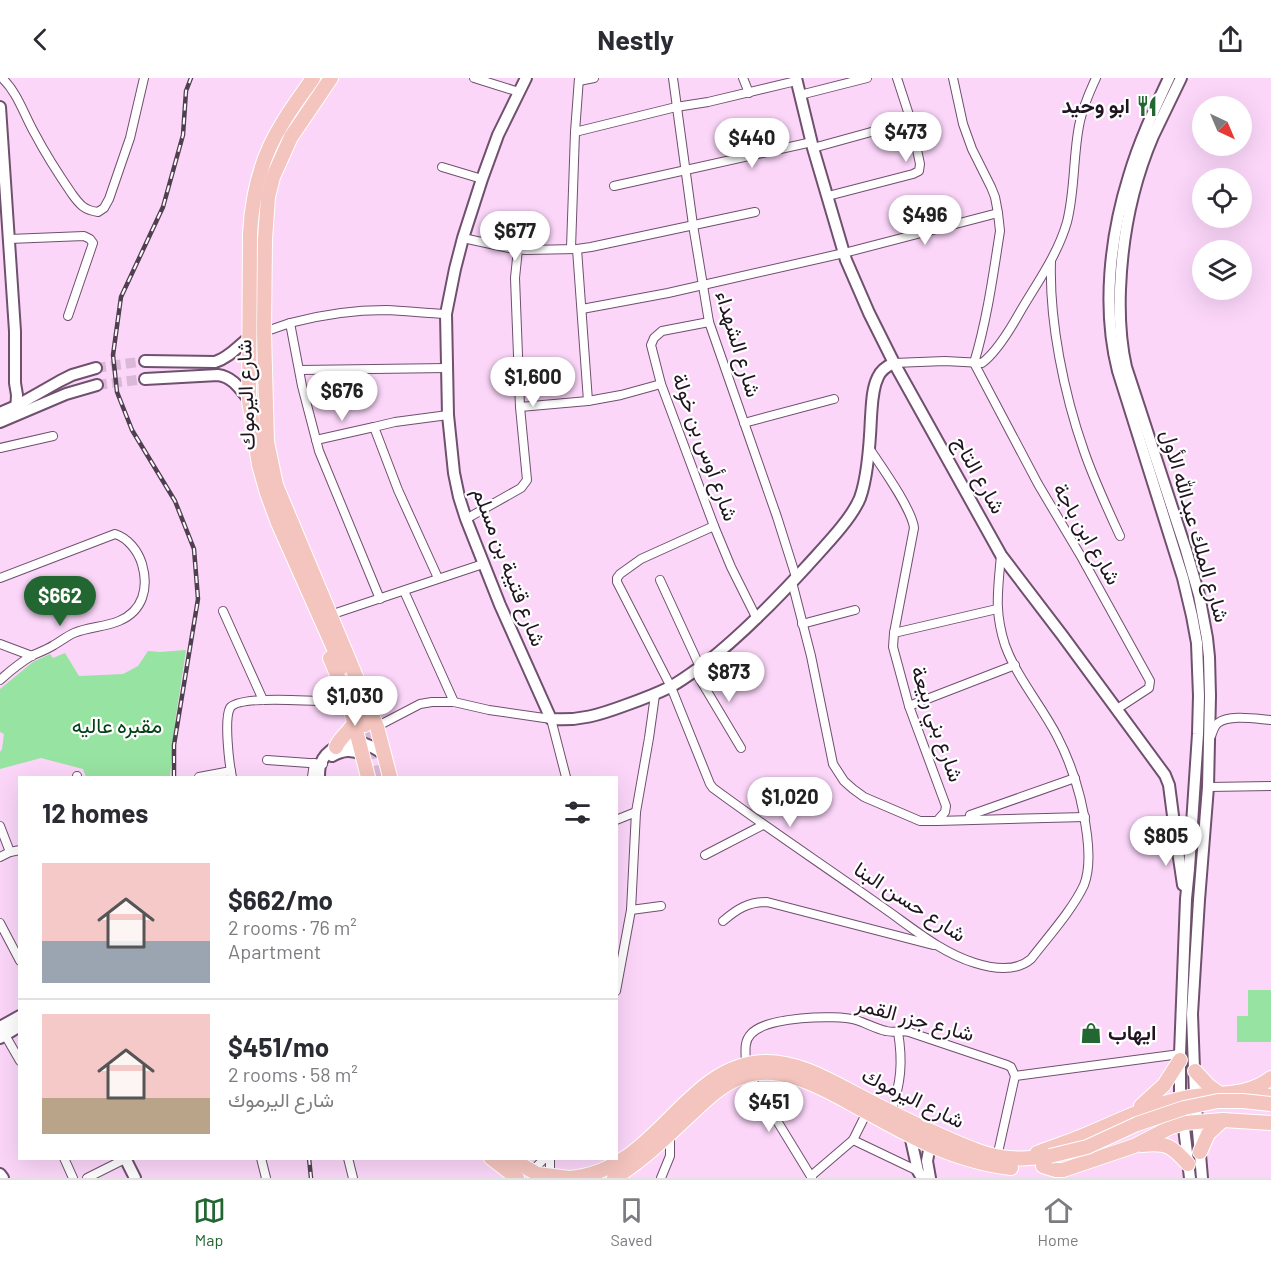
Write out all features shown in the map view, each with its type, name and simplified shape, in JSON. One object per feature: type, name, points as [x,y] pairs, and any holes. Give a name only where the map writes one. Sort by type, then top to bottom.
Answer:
[{"type":"highway","name":"شارع اليرموك","points":[[313,78],[282,123],[270,147],[261,169],[251,211],[249,400],[259,465],[267,493],[278,523],[357,701],[362,733]]},
{"type":"highway","name":"شارع اليرموك","points":[[332,78],[291,137],[273,177],[268,197],[265,220],[264,332],[267,442],[276,485],[330,615],[362,733],[384,754],[390,776]]},
{"type":"highway","points":[[278,523],[278,538],[362,733],[368,776]]},
{"type":"highway","points":[[336,747],[351,728],[362,733]]},
{"type":"highway","points":[[1133,1113],[1164,1086],[1180,1057]]},
{"type":"highway","name":"شارع اليرموك","points":[[614,1178],[642,1158],[717,1091],[738,1079],[747,1070],[764,1062],[810,1071],[967,1147],[997,1157],[1049,1162],[1137,1124],[1184,1108],[1218,1101],[1271,1104]]},
{"type":"highway","name":"شارع اليرموك","points":[[513,1160],[531,1172],[550,1176],[569,1178],[600,1173],[646,1142],[692,1097],[730,1069],[796,1078],[955,1156],[993,1166],[1011,1168],[1079,1158],[1153,1125],[1189,1114],[1232,1109],[1271,1113]]},
{"type":"highway","points":[[1195,1071],[1220,1094]]},
{"type":"highway","points":[[1021,1159],[1078,1138],[1133,1113],[1181,1099],[1255,1088],[1271,1078]]},
{"type":"highway","points":[[1238,1092],[1271,1096]]},
{"type":"highway","points":[[1181,1099],[1176,1108],[1177,1119],[1184,1124]]},
{"type":"highway","points":[[1200,1152],[1208,1134],[1223,1120]]},
{"type":"highway","points":[[1049,1162],[1056,1170],[1063,1170],[1134,1146],[1184,1124],[1223,1120],[1271,1123]]},
{"type":"highway","points":[[1134,1146],[1152,1143],[1165,1144],[1177,1152],[1189,1171]]},
{"type":"highway","points":[[493,1160],[517,1178]]},
{"type":"street","points":[[2,78],[14,93],[34,133],[72,195],[88,211],[98,212],[104,208],[109,199],[130,138],[144,78]]},
{"type":"street","points":[[474,78],[519,92]]},
{"type":"street","name":"شارع قتيبة بن مسلم","points":[[526,78],[498,135],[482,178],[464,238],[446,314],[448,415],[454,473],[466,519],[483,564],[551,719]]},
{"type":"street","points":[[588,401],[582,309],[574,248],[575,132],[579,80],[594,78]]},
{"type":"street","name":"شارع الشهداء","points":[[673,78],[709,322],[777,518],[794,579]]},
{"type":"street","points":[[743,78],[749,93]]},
{"type":"street","points":[[800,95],[867,78]]},
{"type":"street","points":[[828,196],[919,171],[920,164],[911,121],[897,78]]},
{"type":"street","points":[[953,78],[963,124],[972,149],[991,187],[1000,231],[992,286],[974,363]]},
{"type":"street","points":[[313,776],[319,764],[336,747],[424,703],[454,702],[489,710],[569,720],[593,716],[655,695],[698,669],[757,620],[826,544],[850,516],[856,505],[862,488],[869,448],[874,390],[882,371],[894,363],[945,361],[982,363],[1012,326],[1051,261],[1065,230],[1079,126],[1096,78]]},
{"type":"street","name":"شارع الملك عبدالله الأول","points":[[1169,78],[1138,150],[1121,204],[1112,258],[1110,290],[1113,352],[1183,578],[1197,643],[1198,734],[1186,899],[1180,1057],[1181,1099],[1189,1171]]},
{"type":"street","name":"شارع الملك عبدالله الأول","points":[[1181,78],[1152,138],[1132,201],[1122,258],[1120,331],[1126,367],[1199,595],[1209,657],[1208,787],[1192,1014],[1195,1071],[1181,1099]]},
{"type":"street","points":[[575,132],[676,107],[749,93],[796,80]]},
{"type":"street","name":"شارع التاج","points":[[796,80],[844,253],[869,313],[894,363],[1001,555],[1165,775],[1169,785],[1186,899]]},
{"type":"street","points":[[0,107],[17,394],[9,413]]},
{"type":"street","points":[[614,186],[813,145],[911,121]]},
{"type":"street","points":[[442,167],[482,178]]},
{"type":"street","points":[[464,238],[518,249],[574,248],[755,212]]},
{"type":"street","points":[[582,309],[668,293],[844,253],[998,213]]},
{"type":"street","points":[[9,239],[84,236],[90,239],[93,243],[68,316]]},
{"type":"street","points":[[466,519],[521,488],[527,480],[520,407],[515,278],[518,249]]},
{"type":"street","points":[[1051,261],[1052,306],[1068,393],[1084,451],[1120,536]]},
{"type":"street","points":[[145,361],[215,362],[229,355],[250,336],[309,318],[385,310],[446,314]]},
{"type":"street","name":"شارع أوس بن خولة","points":[[709,322],[662,331],[654,338],[651,345],[661,384],[714,526],[757,620]]},
{"type":"street","points":[[290,323],[302,387],[319,451],[380,599]]},
{"type":"street","name":"شارع ابن باجة","points":[[974,363],[1038,484],[1150,681],[1149,688],[1117,709]]},
{"type":"street","points":[[9,413],[60,381],[96,368]]},
{"type":"street","points":[[300,370],[447,368]]},
{"type":"street","points":[[145,379],[224,376],[234,382],[249,400]]},
{"type":"street","points":[[520,407],[588,401],[661,384]]},
{"type":"street","points":[[9,413],[97,385]]},
{"type":"street","points":[[744,423],[834,399]]},
{"type":"street","points":[[316,440],[395,422],[448,415]]},
{"type":"street","points":[[374,427],[398,490],[438,579]]},
{"type":"street","points":[[0,448],[53,436]]},
{"type":"street","name":"شارع بني ربيعة","points":[[869,448],[908,510],[914,524],[893,647],[909,706],[946,806],[945,812],[937,820]]},
{"type":"street","name":"شارع حسن البنا","points":[[714,526],[641,559],[617,578],[619,587],[671,687],[710,784],[763,825],[938,946],[974,963],[996,968],[1014,968],[1032,959],[1066,914],[1084,885],[1088,870],[1088,844],[1085,817],[1076,778],[1057,735],[1006,647],[997,609],[1001,555]]},
{"type":"street","points":[[0,578],[115,534],[126,540],[140,557],[145,592],[135,610],[119,621],[72,634],[32,656],[0,680]]},
{"type":"street","points":[[330,615],[483,564]]},
{"type":"street","points":[[794,579],[833,764],[837,772],[853,789],[920,821],[1085,817]]},
{"type":"street","points":[[660,580],[698,669],[741,748]]},
{"type":"street","points":[[404,591],[454,702]]},
{"type":"street","points":[[894,633],[997,609]]},
{"type":"street","points":[[802,624],[855,610]]},
{"type":"street","points":[[223,611],[263,700]]},
{"type":"street","points":[[0,644],[32,656]]},
{"type":"street","points":[[909,706],[1015,665]]},
{"type":"street","points":[[619,958],[631,910],[636,812],[655,695]]},
{"type":"street","points":[[210,776],[231,774],[227,732],[231,706],[239,702],[263,700],[349,703]]},
{"type":"street","points":[[551,719],[566,776]]},
{"type":"street","points":[[1209,740],[1214,728],[1224,719],[1271,720]]},
{"type":"street","points":[[362,733],[384,754]]},
{"type":"street","points":[[267,760],[319,764],[345,751],[355,752],[362,733]]},
{"type":"street","points":[[319,764],[320,776]]},
{"type":"street","points":[[969,820],[970,815],[1076,778]]},
{"type":"street","points":[[1208,787],[1271,786]]},
{"type":"street","points":[[618,818],[636,812]]},
{"type":"street","points":[[705,855],[763,825]]},
{"type":"street","points":[[0,826],[10,852]]},
{"type":"street","points":[[1175,831],[1204,840]]},
{"type":"street","points":[[0,857],[18,850]]},
{"type":"street","points":[[723,921],[741,907],[757,902],[767,902],[938,946]]},
{"type":"street","points":[[631,910],[661,906]]},
{"type":"street","points":[[0,923],[16,947]]},
{"type":"street","points":[[2,1033],[18,1018]]},
{"type":"street","name":"شارع جزر القمر","points":[[747,1070],[746,1043],[752,1033],[762,1026],[780,1020],[841,1018],[855,1020],[884,1031],[903,1030],[1007,1065],[1011,1067],[1016,1076]]},
{"type":"street","points":[[2,1033],[18,1027]]},
{"type":"street","points":[[891,1112],[901,1076],[901,1049],[898,1032]]},
{"type":"street","points":[[2,1033],[18,1058]]},
{"type":"street","points":[[997,1157],[1016,1076],[1180,1057]]},
{"type":"street","points":[[747,1070],[811,1177],[853,1140],[867,1112]]},
{"type":"street","name":"شارع الملك عبدالله الأول","points":[[1184,1124],[1200,1152],[1202,1178]]},
{"type":"street","points":[[661,1178],[670,1156],[669,1134]]},
{"type":"street","points":[[910,1135],[920,1174]]},
{"type":"street","points":[[853,1140],[920,1174]]},
{"type":"street","points":[[930,1145],[927,1161],[930,1178]]},
{"type":"street","points":[[65,1160],[73,1178]]},
{"type":"street","points":[[87,1178],[121,1160]]},
{"type":"street","points":[[126,1160],[135,1178]]},
{"type":"street","points":[[262,1160],[266,1178]]},
{"type":"street","points":[[348,1160],[353,1178]]},
{"type":"street","points":[[531,1172],[543,1160]]},
{"type":"street","points":[[550,1160],[550,1176]]},
{"type":"street","points":[[0,1174],[3,1178]]},
{"type":"green space","name":"مقبره عاليه","points":[[186,650],[170,776],[86,776],[83,769],[41,758],[0,769],[0,752],[4,734],[0,732],[0,689],[33,662],[50,654],[53,658],[65,653],[79,676],[123,674],[138,666],[148,651]]},
{"type":"green space","points":[[1248,990],[1271,990],[1271,1042],[1237,1042],[1237,1016],[1248,1016]]},
{"type":"tunnel","points":[[96,368],[145,361]]},
{"type":"tunnel","points":[[97,385],[145,379]]},
{"type":"tunnel","points":[[365,725],[377,776]]},
{"type":"railway","points":[[174,776],[174,745],[198,599],[194,549],[175,501],[132,430],[117,392],[113,355],[121,297],[163,207],[183,135],[186,91],[191,78]]},
{"type":"railway","points":[[309,1160],[311,1178]]},
{"type":"place","name":"ابو وحيد","points":[[1147,106]]},
{"type":"place","name":"ايهاب","points":[[1091,1033]]}]
